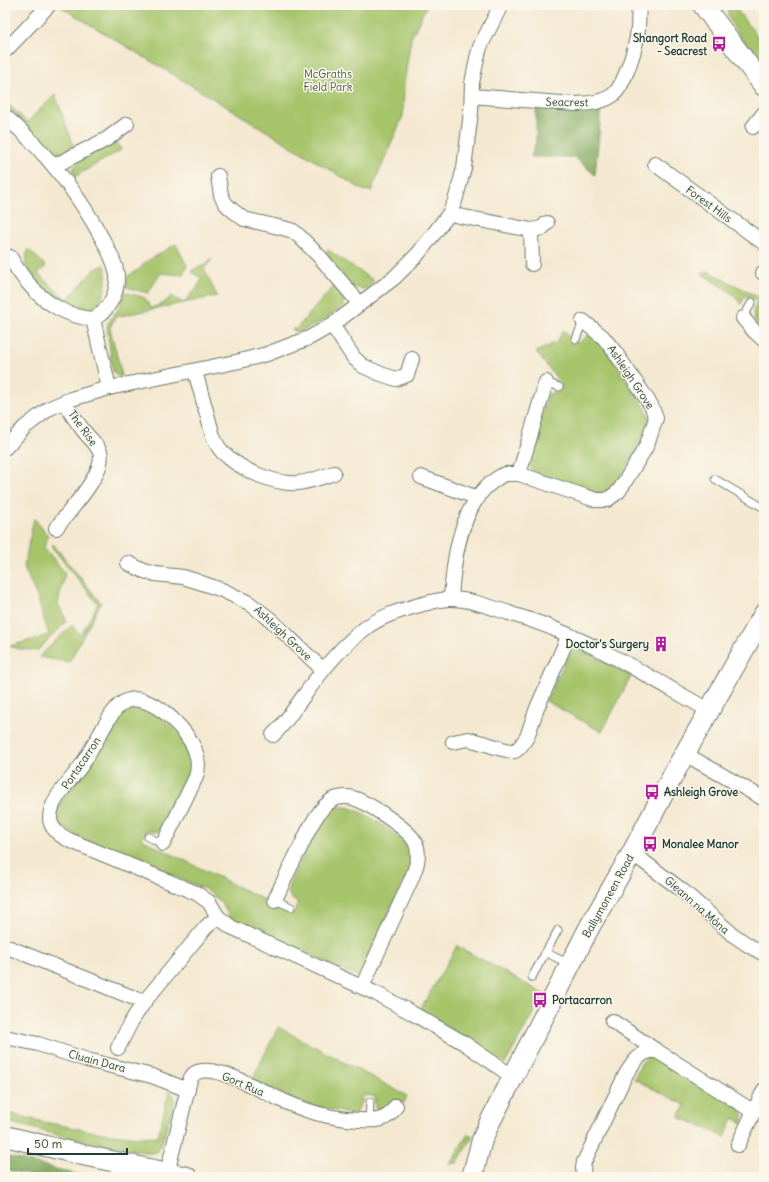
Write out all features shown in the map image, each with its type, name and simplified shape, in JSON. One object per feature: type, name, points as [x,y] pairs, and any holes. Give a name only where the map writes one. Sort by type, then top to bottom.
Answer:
[{"type":"street","points":[[6,47],[49,5]]},
{"type":"street","points":[[64,402],[108,388],[240,362],[267,354],[309,338],[332,325],[394,278],[418,254],[449,214],[460,187],[469,131],[472,83],[476,58],[501,5]]},
{"type":"street","name":"Seacrest","points":[[472,96],[574,104],[584,104],[604,100],[617,91],[626,73],[637,37],[639,5]]},
{"type":"street","points":[[710,7],[764,86]]},
{"type":"street","points":[[754,127],[764,113]]},
{"type":"street","points":[[5,116],[54,166],[77,197],[99,232],[116,268],[116,286],[112,300],[102,314],[93,319],[68,313],[46,300],[28,284],[10,257]]},
{"type":"street","points":[[54,166],[107,139],[127,124]]},
{"type":"street","name":"Forest Hills","points":[[655,164],[764,243]]},
{"type":"street","points":[[218,176],[221,195],[231,209],[244,219],[293,231],[320,257],[360,304]]},
{"type":"street","points":[[449,214],[531,230],[542,228],[547,224]]},
{"type":"street","points":[[531,230],[532,264]]},
{"type":"street","points":[[743,318],[764,340]]},
{"type":"street","points":[[93,319],[108,388]]},
{"type":"street","name":"Ashleigh Grove","points":[[450,599],[454,563],[460,537],[468,515],[484,489],[496,478],[506,474],[519,474],[596,500],[607,500],[619,491],[649,440],[656,418],[651,405],[603,337],[583,321]]},
{"type":"street","points":[[332,325],[354,358],[363,366],[381,374],[396,379],[407,374],[412,359]]},
{"type":"street","points":[[194,371],[213,436],[227,457],[258,475],[280,482],[306,482],[334,473]]},
{"type":"street","points":[[519,474],[546,382]]},
{"type":"street","name":"The Rise","points":[[8,440],[38,416],[50,408],[64,402],[83,430],[100,451],[99,469],[91,484],[56,528]]},
{"type":"street","points":[[421,477],[478,498]]},
{"type":"street","name":"Ashleigh Grove","points":[[128,563],[149,573],[183,577],[196,581],[222,590],[249,603],[270,619],[323,670]]},
{"type":"street","points":[[272,736],[283,725],[323,670],[354,637],[377,620],[404,609],[439,600],[450,599],[463,600],[501,610],[569,635],[627,664],[710,711]]},
{"type":"street","name":"Ballymoneen Road","points":[[456,1177],[482,1140],[590,926],[632,854],[685,754],[764,614]]},
{"type":"street","points":[[453,742],[468,739],[511,751],[515,751],[520,747],[527,737],[540,702],[569,635]]},
{"type":"street","name":"Portacarron","points":[[163,844],[196,777],[198,769],[197,754],[187,736],[167,714],[143,700],[129,700],[122,703],[113,712],[84,761],[55,801],[50,818],[53,826],[61,835],[69,840],[196,893],[210,902],[218,917],[231,927],[362,987],[412,1013],[464,1043],[513,1077]]},
{"type":"street","points":[[685,754],[764,799]]},
{"type":"street","points":[[275,900],[305,837],[319,812],[333,800],[340,797],[353,798],[389,818],[416,842],[419,853],[417,865],[362,987]]},
{"type":"street","name":"Gleann na Móna","points":[[632,854],[683,891],[732,934],[748,946],[764,954]]},
{"type":"street","points":[[118,1048],[131,1022],[144,1002],[206,926],[218,917]]},
{"type":"street","points":[[5,946],[144,1002]]},
{"type":"street","points":[[612,1021],[754,1112]]},
{"type":"street","name":"Cluain Dara","points":[[5,1038],[38,1044],[87,1060],[152,1076],[188,1090]]},
{"type":"street","points":[[584,1177],[584,1162],[631,1065],[641,1055],[652,1050],[657,1051]]},
{"type":"street","name":"Gort Rua","points":[[167,1173],[192,1076],[194,1073],[199,1071],[209,1071],[223,1074],[307,1111],[338,1118],[369,1121],[385,1119],[396,1106]]},
{"type":"street","points":[[738,1145],[764,1090]]},
{"type":"street","points":[[5,1136],[83,1155],[187,1177]]},
{"type":"street","name":"Ballymoneen Road","points":[[472,1177],[482,1140]]},
{"type":"lane","points":[[743,318],[752,302]]},
{"type":"lane","name":"Ashleigh Grove","points":[[576,339],[583,321]]},
{"type":"lane","points":[[546,382],[559,387]]},
{"type":"lane","points":[[715,479],[764,508]]},
{"type":"lane","name":"Portacarron","points":[[148,837],[163,844]]},
{"type":"lane","points":[[275,900],[291,907]]},
{"type":"lane","points":[[532,977],[558,930]]},
{"type":"lane","points":[[546,952],[571,965]]},
{"type":"lane","points":[[369,1121],[370,1102]]},
{"type":"green space","name":"McGraths Field Park","points":[[63,5],[427,5],[411,38],[404,84],[403,116],[371,191],[363,190],[61,7]]},
{"type":"green space","points":[[730,5],[733,5],[764,45],[764,56],[759,60],[740,37],[731,23],[728,11]]},
{"type":"green space","points":[[55,95],[75,149],[63,155],[53,150],[5,106],[5,101],[27,122]]},
{"type":"green space","points":[[600,106],[600,124],[595,175],[574,157],[531,157],[536,141],[536,107]]},
{"type":"green space","points":[[118,143],[121,150],[74,177],[73,171],[75,166],[81,160],[96,151]]},
{"type":"green space","points":[[176,244],[187,266],[182,275],[161,273],[148,293],[126,287],[128,276],[141,268],[144,263]]},
{"type":"green space","points":[[28,249],[46,266],[38,274],[67,300],[95,269],[105,265],[105,291],[95,309],[89,313],[72,306],[52,296],[35,283],[29,275],[26,267]]},
{"type":"green space","points":[[328,250],[374,281],[367,288],[362,289],[353,287],[325,255]]},
{"type":"green space","points":[[212,259],[204,269],[217,296],[183,303],[197,288],[202,278],[193,273],[192,270],[205,265]]},
{"type":"green space","points":[[708,271],[764,300],[764,334],[754,319],[754,311],[757,301],[746,295],[741,304],[732,293],[702,274]]},
{"type":"green space","points":[[334,286],[344,300],[343,306],[323,321],[297,333],[292,329],[296,329]]},
{"type":"green space","points":[[125,292],[145,298],[151,308],[164,303],[172,296],[183,303],[115,317],[110,328],[122,376],[115,374],[113,372],[107,327],[108,323],[119,308]]},
{"type":"green space","points":[[563,330],[576,342],[581,341],[590,334],[602,344],[646,409],[649,418],[646,433],[615,487],[600,494],[532,471],[528,462],[548,395],[553,392],[559,393],[562,385],[536,352],[557,342]]},
{"type":"green space","points":[[34,518],[48,536],[44,547],[65,573],[58,604],[67,621],[37,651],[10,646],[49,635],[37,597],[24,567]]},
{"type":"green space","points":[[53,544],[101,603],[69,662],[39,657],[72,625],[77,632],[81,634],[98,604],[52,547]]},
{"type":"green space","points":[[575,649],[587,653],[631,676],[602,732],[546,701],[568,656]]},
{"type":"green space","points":[[127,705],[138,705],[150,709],[165,720],[182,736],[190,751],[194,768],[164,829],[155,832],[148,830],[141,839],[293,914],[298,903],[288,893],[289,883],[324,816],[331,811],[343,807],[359,811],[380,823],[406,845],[411,853],[410,869],[358,977],[230,918],[221,902],[205,889],[83,839],[70,833],[59,823],[57,812],[60,804],[113,721]]},
{"type":"green space","points":[[457,946],[544,994],[505,1064],[420,1010]]},
{"type":"green space","points":[[278,1027],[407,1096],[404,1103],[394,1099],[387,1110],[375,1108],[375,1096],[363,1095],[362,1101],[356,1113],[346,1113],[304,1104],[252,1080]]},
{"type":"green space","points":[[656,1057],[741,1109],[743,1114],[743,1123],[733,1118],[725,1137],[679,1117],[685,1105],[634,1079],[642,1062],[646,1058]]},
{"type":"green space","points":[[169,1091],[175,1100],[161,1145],[157,1152],[150,1153],[58,1135],[5,1121],[5,1112],[39,1121],[95,1132],[138,1137],[158,1136]]},
{"type":"green space","points":[[468,1134],[473,1136],[457,1163],[450,1164]]},
{"type":"green space","points":[[5,1156],[87,1177],[36,1177],[5,1169]]},
{"type":"place","name":"Shangort Road - Seacrest","points":[[719,44]]},
{"type":"place","name":"Doctor's Surgery","points":[[661,644]]},
{"type":"place","name":"Ashleigh Grove","points":[[652,792]]},
{"type":"place","name":"Monalee Manor","points":[[650,844]]},
{"type":"place","name":"Portacarron","points":[[540,1000]]}]
